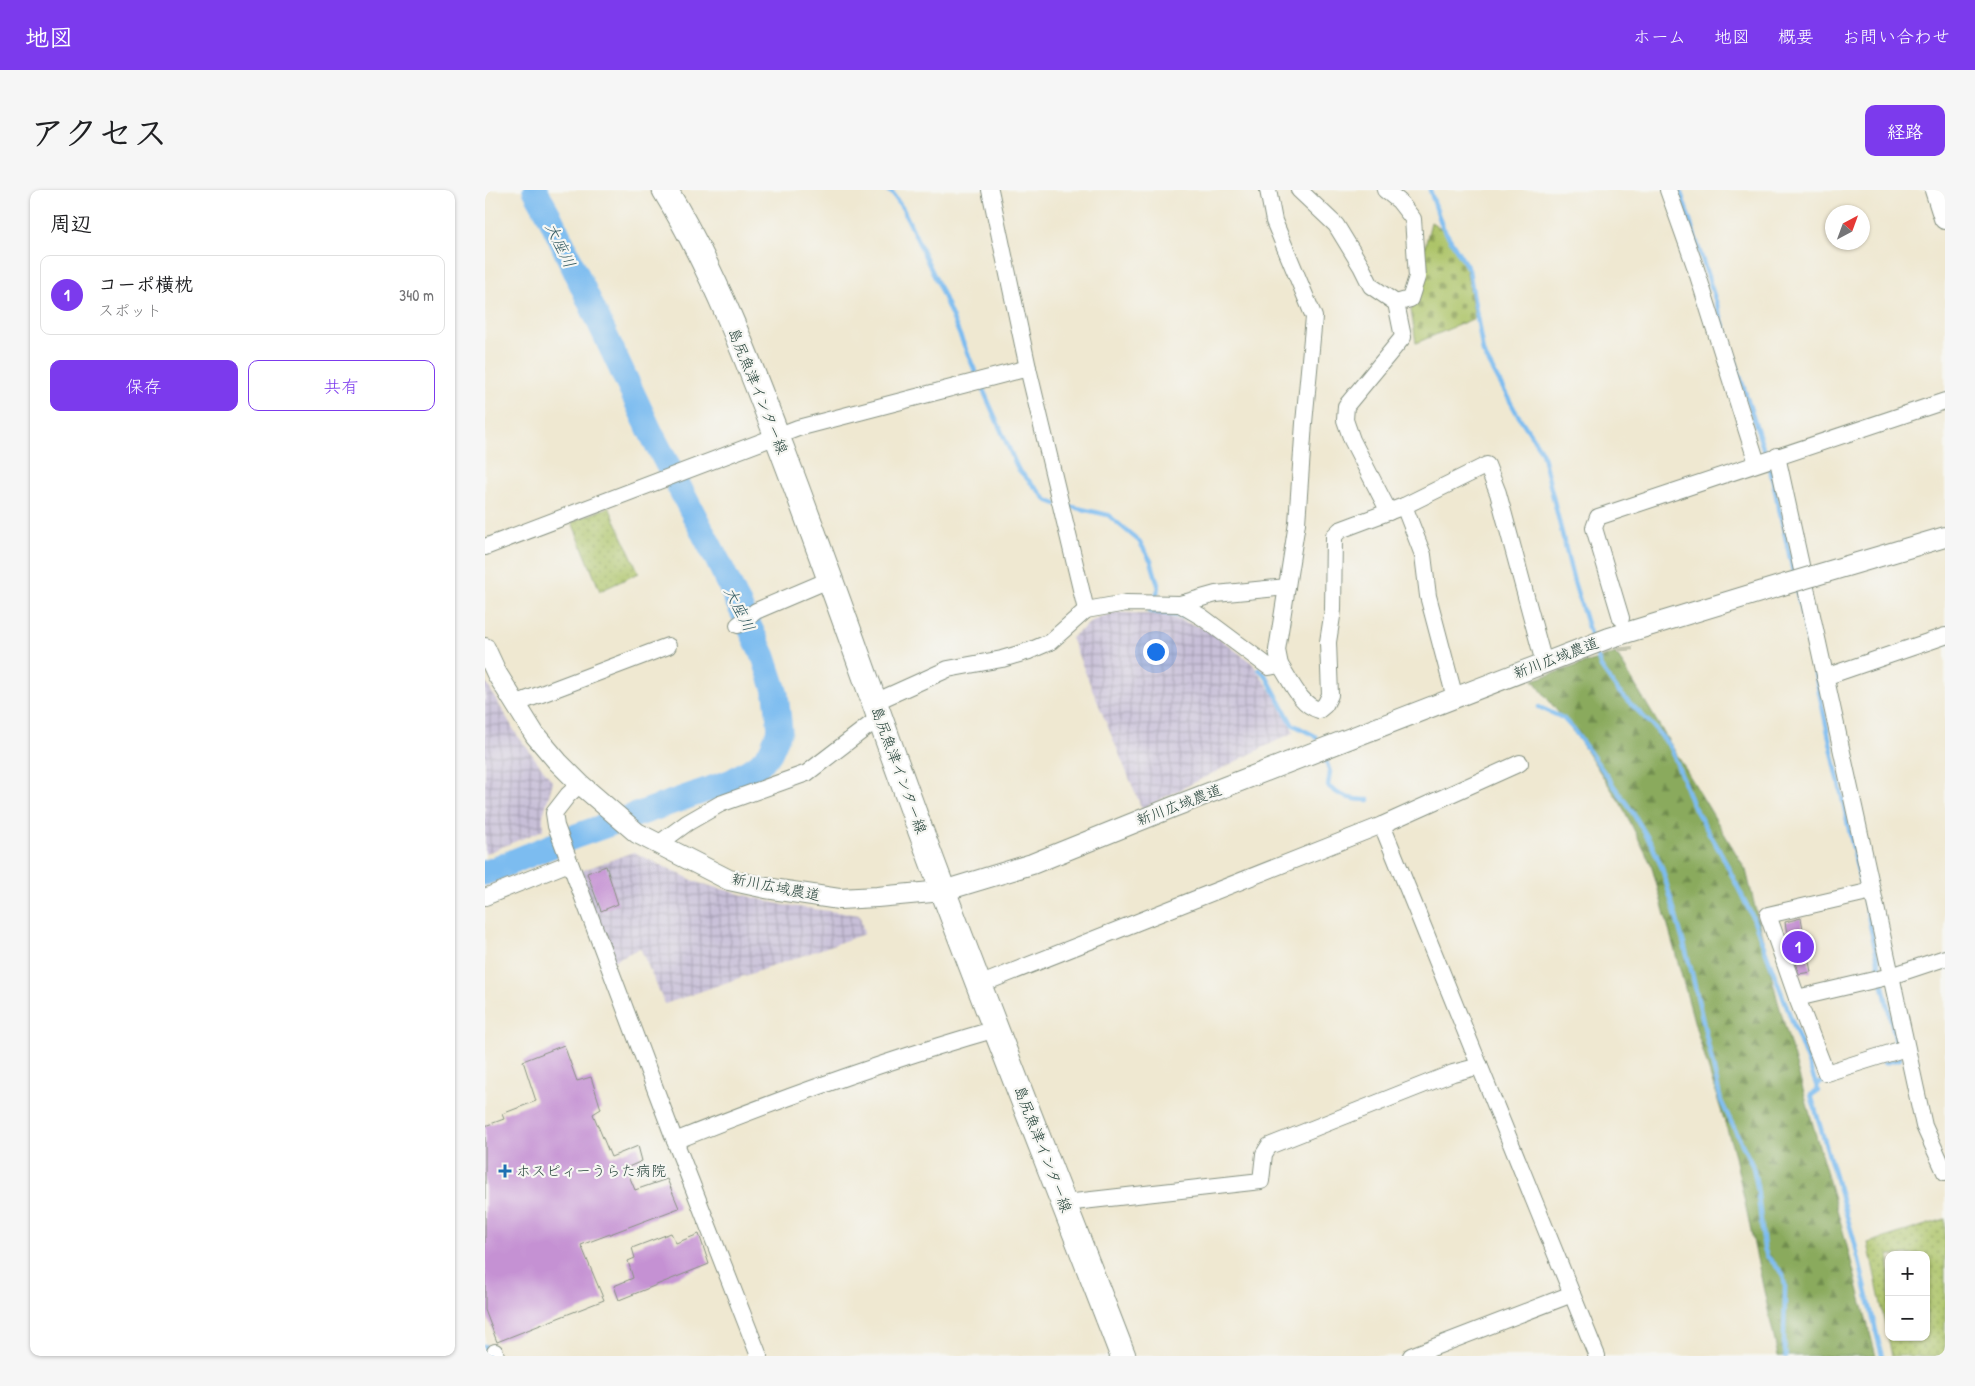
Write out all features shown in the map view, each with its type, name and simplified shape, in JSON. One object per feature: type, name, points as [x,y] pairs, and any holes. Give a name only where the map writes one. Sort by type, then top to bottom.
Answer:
[{"type":"main road","name":"島尻魚津インター線","points":[[665,190],[712,279],[741,344],[831,579],[943,891],[1123,1356]]},
{"type":"main road","points":[[1936,190],[1945,218]]},
{"type":"street","points":[[990,190],[1028,368],[1086,610]]},
{"type":"street","points":[[1268,190],[1274,221],[1314,317],[1297,523],[1277,650],[1280,666],[1304,702],[1311,708],[1319,710],[1325,705],[1329,695],[1328,642],[1333,610],[1334,536],[1340,530],[1397,509],[1487,465],[1498,493],[1544,663]]},
{"type":"street","points":[[1299,190],[1336,225],[1371,286],[1396,303],[1403,337],[1346,406],[1345,420],[1352,440],[1397,509],[1423,555],[1428,596],[1455,698]]},
{"type":"street","points":[[1385,190],[1399,201],[1413,219],[1415,239],[1417,277],[1410,299],[1396,303]]},
{"type":"street","points":[[1668,190],[1695,266],[1757,463]]},
{"type":"street","points":[[485,547],[798,428],[1028,368]]},
{"type":"street","points":[[1621,618],[1594,528],[1598,517],[1945,401]]},
{"type":"street","points":[[1777,456],[1837,724],[1867,892],[1886,978],[1899,1050],[1923,1126],[1945,1172]]},
{"type":"street","name":"新川広域農道","points":[[485,648],[497,674],[515,704],[535,735],[558,762],[607,808],[637,833],[657,845],[729,880],[766,888],[839,899],[916,895],[943,891],[1032,864],[1594,644],[1945,537]]},
{"type":"street","points":[[738,625],[756,611],[831,579]]},
{"type":"street","points":[[657,845],[687,823],[719,804],[807,772],[877,709],[948,669],[1002,659],[1029,651],[1050,642],[1086,610],[1126,603],[1180,604],[1217,594],[1287,587]]},
{"type":"street","points":[[1180,604],[1202,617],[1269,667],[1280,666]]},
{"type":"street","points":[[1825,676],[1945,636]]},
{"type":"street","points":[[515,704],[668,646]]},
{"type":"street","points":[[979,985],[1382,825],[1520,763]]},
{"type":"street","points":[[580,784],[568,795],[555,813],[556,826],[675,1142],[759,1356]]},
{"type":"street","points":[[1382,825],[1597,1356]]},
{"type":"street","points":[[485,897],[569,861]]},
{"type":"street","points":[[1867,892],[1768,915],[1797,998],[1826,1072],[1899,1050]]},
{"type":"street","points":[[1797,998],[1886,978],[1945,958]]},
{"type":"street","points":[[675,1142],[728,1120],[876,1066],[996,1029]]},
{"type":"street","points":[[1065,1203],[1261,1180],[1264,1154],[1269,1146],[1453,1074],[1479,1066]]},
{"type":"street","points":[[1411,1356],[1572,1294]]},
{"type":"shaded area","points":[[1115,612],[1163,615],[1207,629],[1252,663],[1274,695],[1294,732],[1142,809],[1071,638],[1092,621]]},
{"type":"shaded area","points":[[485,681],[517,735],[553,782],[543,815],[543,830],[485,854]]},
{"type":"shaded area","points":[[633,852],[699,883],[783,905],[860,915],[864,934],[665,1004],[640,948],[611,962],[578,872]]},
{"type":"green space","points":[[1431,222],[1442,229],[1466,268],[1475,318],[1416,343],[1411,310],[1421,287],[1423,255]]},
{"type":"green space","points":[[609,507],[639,573],[600,591],[572,522]]},
{"type":"green space","points":[[1616,653],[1746,870],[1777,998],[1842,1227],[1876,1356],[1778,1356],[1734,1152],[1697,1032],[1651,864],[1621,804],[1578,738],[1533,680]]},
{"type":"green space","points":[[1945,1219],[1945,1356],[1892,1356],[1889,1341],[1930,1341],[1930,1251],[1885,1251],[1885,1323],[1868,1243]]},
{"type":"building","points":[[606,866],[618,904],[601,911],[587,873]]},
{"type":"building","points":[[1801,918],[1811,972],[1799,974],[1789,946],[1785,922]]},
{"type":"building","points":[[564,1045],[577,1081],[591,1077],[601,1109],[593,1114],[611,1157],[638,1146],[642,1161],[626,1168],[635,1190],[667,1179],[679,1208],[581,1245],[604,1300],[497,1342],[485,1310],[485,1126],[504,1119],[502,1114],[536,1101],[523,1061]]},
{"type":"building","points":[[671,1233],[676,1243],[699,1234],[709,1264],[619,1300],[614,1286],[633,1278],[628,1261],[635,1258],[632,1248]]},
{"type":"waterway","name":"大座川","points":[[485,873],[576,836],[732,781],[759,765],[770,753],[780,730],[776,694],[764,657],[720,565],[652,435],[549,215],[535,190]]},
{"type":"waterway","points":[[886,190],[892,193],[903,209],[939,286],[978,378]]},
{"type":"waterway","points":[[1430,190],[1442,226],[1469,270],[1483,352],[1516,412],[1542,452],[1574,582],[1592,640]]},
{"type":"waterway","points":[[1680,190],[1766,457]]},
{"type":"waterway","points":[[981,385],[1018,469],[1048,501],[1056,504]]},
{"type":"waterway","points":[[1769,464],[1794,576]]},
{"type":"waterway","points":[[1064,505],[1108,515],[1139,541],[1151,561],[1159,588],[1154,600]]},
{"type":"waterway","points":[[1796,586],[1862,889]]},
{"type":"waterway","points":[[1151,607],[1149,611],[1191,618]]},
{"type":"waterway","points":[[1595,650],[1601,667],[1619,692],[1653,726],[1671,748],[1692,804],[1722,855],[1753,918],[1816,1084],[1818,1091],[1811,1095],[1854,1240],[1882,1356]]},
{"type":"waterway","points":[[1259,669],[1266,676],[1292,724],[1316,738]]},
{"type":"waterway","points":[[1539,707],[1563,718],[1574,730],[1631,810],[1652,845],[1662,868],[1691,969],[1721,1101],[1753,1167],[1764,1248],[1767,1256],[1783,1274],[1785,1286],[1784,1342],[1786,1356]]},
{"type":"waterway","points":[[1326,761],[1330,772],[1328,786],[1337,793],[1347,797],[1369,800]]},
{"type":"waterway","points":[[1864,897],[1881,975]]},
{"type":"waterway","points":[[1882,982],[1900,1059],[1884,1063]]},
{"type":"waterway","points":[[1816,1084],[1831,1079]]},
{"type":"waterway","points":[[485,1346],[489,1355]]},
{"type":"tunnel","points":[[1622,623],[1625,651]]},
{"type":"place","name":"コーポ横枕","points":[[1798,947]]},
{"type":"place","name":"ホスピィーうらた病院","points":[[505,1171]]}]
